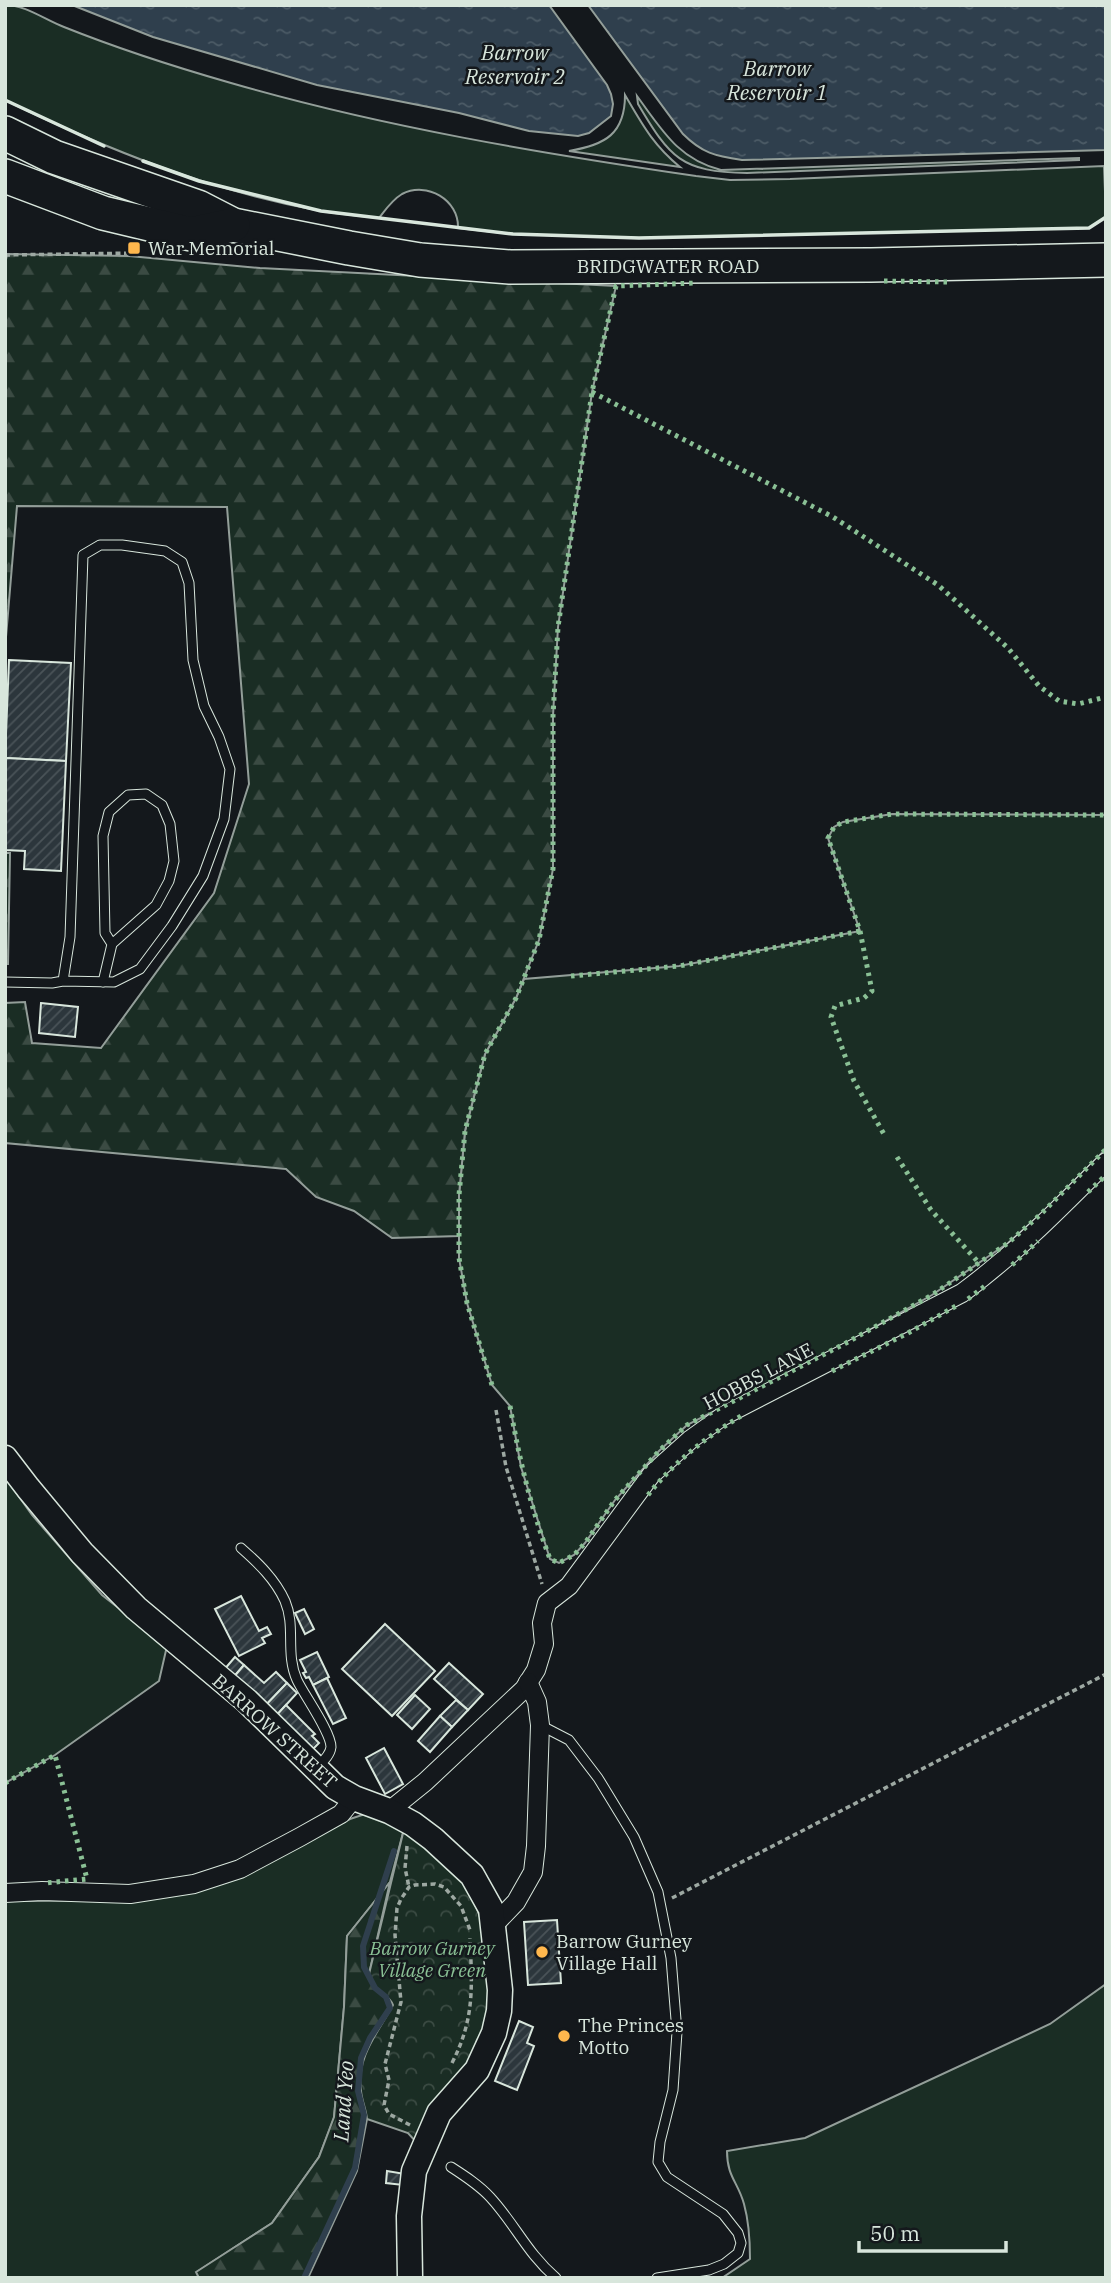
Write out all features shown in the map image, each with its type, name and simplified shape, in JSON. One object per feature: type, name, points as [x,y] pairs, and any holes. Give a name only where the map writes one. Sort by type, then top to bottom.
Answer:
[{"type":"highway","points":[[5,119],[61,146],[173,190],[198,207]]},
{"type":"highway","name":"BRIDGWATER ROAD","points":[[5,133],[54,157],[198,207],[233,225],[408,258],[510,267],[870,265],[1106,260]]},
{"type":"highway","points":[[6,172],[54,157]]},
{"type":"highway","name":"BRIDGWATER ROAD","points":[[6,172],[79,206],[141,223],[191,234],[233,225]]},
{"type":"main road","name":"BARROW STREET","points":[[5,1458],[51,1516],[136,1608],[247,1701],[335,1787],[413,1824],[448,1852],[471,1875],[491,1909],[500,1990],[499,2011],[494,2033],[477,2070],[439,2113],[419,2125],[409,2216],[410,2278]]},
{"type":"street","name":"HOBBS LANE","points":[[547,1603],[569,1586],[651,1475],[691,1439],[723,1416],[962,1293],[997,1267],[1040,1228],[1106,1162]]},
{"type":"street","points":[[389,1811],[460,1750],[528,1682],[536,1670],[544,1644],[542,1623],[547,1603]]},
{"type":"street","points":[[494,1925],[516,1902],[533,1872],[540,1725],[537,1702],[528,1682]]},
{"type":"street","points":[[5,1893],[42,1891],[130,1894],[194,1884],[240,1869],[300,1837],[341,1814],[354,1798]]},
{"type":"lane","points":[[5,982],[114,982],[140,969],[172,926],[203,876],[224,820],[230,769],[204,706],[193,660],[189,583],[182,562],[165,551],[100,545],[83,555],[70,937],[63,981]]},
{"type":"lane","points":[[103,982],[112,944],[156,905],[169,881],[174,861],[170,824],[162,805],[146,794],[128,795],[109,812],[103,836],[105,933],[112,944]]},
{"type":"lane","points":[[241,1548],[265,1569],[285,1601],[290,1623],[289,1653],[297,1679],[331,1746],[327,1757],[315,1769]]},
{"type":"lane","points":[[540,1725],[569,1740],[598,1778],[634,1837],[658,1892],[671,1958],[677,2032],[673,2090],[658,2162],[667,2177],[723,2214],[738,2232],[741,2243],[738,2253],[724,2264],[709,2270],[657,2278]]},
{"type":"lane","points":[[452,2167],[491,2198],[537,2261],[556,2278]]},
{"type":"path","points":[[5,255],[136,253],[141,223]]},
{"type":"path","points":[[496,1410],[506,1467],[547,1603]]},
{"type":"path","points":[[660,1904],[1106,1674]]},
{"type":"path","points":[[413,1824],[409,1833],[405,1868],[409,1887],[397,1908],[395,1945],[401,2002],[385,2064],[389,2080],[384,2105],[389,2114],[419,2125]]},
{"type":"path","points":[[409,1887],[425,1884],[444,1887],[467,1917],[472,1994],[467,2031],[451,2065]]},
{"type":"green space","points":[[5,5],[28,10],[64,27],[147,57],[288,99],[462,137],[696,176],[730,180],[790,179],[1104,166],[1106,217],[1089,228],[639,238],[513,234],[458,228],[457,218],[447,202],[440,196],[421,190],[402,194],[379,218],[321,211],[239,192],[159,166],[81,135],[5,100]]},
{"type":"green space","points":[[625,95],[655,142],[680,167],[569,151],[603,141],[617,128]]},
{"type":"green space","points":[[637,96],[682,151],[693,159],[721,170],[1079,160],[725,172],[692,165],[669,149],[638,104]]},
{"type":"green space","points":[[7,254],[129,256],[260,268],[616,286],[592,392],[558,627],[553,716],[553,869],[539,940],[516,998],[485,1054],[465,1131],[459,1195],[459,1236],[392,1238],[354,1211],[316,1197],[286,1169],[5,1143],[5,1003],[25,1002],[32,1043],[101,1048],[214,893],[249,784],[227,507],[17,506],[5,649]]},
{"type":"green space","points":[[892,814],[1106,815],[1106,1149],[1008,1243],[932,1295],[687,1425],[659,1451],[615,1500],[574,1555],[559,1563],[550,1559],[521,1467],[510,1406],[492,1385],[467,1303],[459,1258],[459,1195],[465,1131],[485,1054],[524,979],[679,966],[860,931],[828,838],[834,827],[843,822]]},
{"type":"green space","points":[[5,853],[10,853],[8,964],[5,964]]},
{"type":"green space","points":[[5,1477],[32,1515],[102,1595],[167,1646],[159,1681],[55,1755],[5,1783]]},
{"type":"green space","points":[[365,1814],[404,1829],[390,1882],[347,1936],[334,2118],[319,2157],[272,2223],[197,2272],[199,2278],[5,2278],[5,1901],[131,1900],[289,1850]]},
{"type":"green space","name":"Barrow Gurney Village Green","points":[[404,1829],[444,1861],[471,1895],[485,1935],[488,1959],[488,2010],[478,2049],[418,2144],[408,2133],[367,2119],[360,2078],[365,2056],[393,2005],[376,1989],[369,1974]]},
{"type":"green space","points":[[390,1882],[369,1974],[393,2005],[379,2025],[361,2091],[367,2119],[357,2171],[308,2278],[199,2278],[196,2272],[272,2223],[319,2157],[334,2117],[347,1936]]},
{"type":"green space","points":[[1106,1984],[1106,2278],[722,2278],[750,2259],[746,2211],[729,2167],[727,2151],[805,2138],[1050,2024]]},
{"type":"water","name":"Barrow Reservoir 2","points":[[72,5],[549,5],[607,85],[613,104],[611,116],[589,133],[578,136],[529,131],[459,113],[317,85],[153,37]]},
{"type":"water","name":"Barrow Reservoir 1","points":[[588,5],[1106,5],[1106,150],[742,160],[716,155],[696,146],[683,134]]},
{"type":"building","points":[[9,660],[71,663],[66,761],[5,758]]},
{"type":"building","points":[[5,758],[66,761],[61,871],[24,869],[25,851],[5,850]]},
{"type":"building","points":[[41,1003],[78,1007],[75,1037],[39,1033]]},
{"type":"building","points":[[241,1596],[259,1631],[267,1627],[271,1634],[262,1638],[265,1643],[239,1656],[215,1609]]},
{"type":"building","points":[[304,1609],[314,1629],[305,1634],[295,1613]]},
{"type":"building","points":[[385,1624],[435,1671],[392,1716],[342,1669]]},
{"type":"building","points":[[317,1652],[329,1677],[313,1685],[303,1673],[306,1672],[300,1660]]},
{"type":"building","points":[[235,1657],[244,1665],[232,1679],[223,1671]]},
{"type":"building","points":[[449,1663],[483,1694],[468,1710],[434,1679]]},
{"type":"building","points":[[244,1665],[264,1683],[276,1672],[287,1683],[263,1708],[232,1679]]},
{"type":"building","points":[[327,1678],[346,1718],[333,1724],[313,1685]]},
{"type":"building","points":[[287,1683],[297,1693],[274,1718],[263,1708]]},
{"type":"building","points":[[415,1695],[430,1709],[412,1729],[397,1715]]},
{"type":"building","points":[[456,1700],[468,1710],[452,1727],[440,1716]]},
{"type":"building","points":[[286,1705],[315,1734],[312,1736],[319,1743],[309,1753],[274,1718]]},
{"type":"building","points":[[440,1716],[452,1727],[430,1752],[418,1741]]},
{"type":"building","points":[[384,1748],[403,1784],[385,1794],[366,1758]]},
{"type":"building","name":"Barrow Gurney Village Hall","points":[[557,1920],[561,1983],[528,1985],[524,1922]]},
{"type":"building","points":[[519,2021],[533,2027],[527,2043],[534,2046],[517,2090],[495,2081]]},
{"type":"building","points":[[387,2171],[405,2174],[403,2185],[386,2183]]},
{"type":"waterway","name":"Land Yeo","points":[[304,2278],[355,2168],[364,2115],[358,2091],[361,2058],[370,2038],[390,2008],[386,1997],[375,1988],[364,1967],[363,1946],[394,1851]]},
{"type":"hedge","points":[[884,281],[948,282]]},
{"type":"hedge","points":[[492,1385],[467,1303],[459,1258],[459,1195],[465,1131],[485,1054],[516,998],[539,940],[553,869],[553,716],[558,627],[592,392],[616,286],[696,283]]},
{"type":"hedge","points":[[592,392],[833,517],[938,585],[1008,648],[1039,686],[1059,701],[1078,704],[1106,697]]},
{"type":"hedge","points":[[571,976],[679,966],[860,931],[828,838],[834,827],[843,822],[892,814],[1106,815]]},
{"type":"hedge","points":[[860,931],[872,991],[864,998],[835,1006],[831,1017],[854,1081],[885,1136]]},
{"type":"hedge","points":[[510,1406],[537,1521],[550,1559],[559,1563],[574,1555],[615,1500],[659,1451],[687,1425],[932,1295],[1008,1243],[1106,1149]]},
{"type":"hedge","points":[[897,1157],[931,1210],[979,1263]]},
{"type":"hedge","points":[[1088,1192],[1106,1175]]},
{"type":"hedge","points":[[1012,1265],[1038,1241]]},
{"type":"hedge","points":[[968,1299],[985,1286]]},
{"type":"hedge","points":[[832,1371],[956,1306]]},
{"type":"hedge","points":[[648,1495],[691,1451],[741,1416]]},
{"type":"hedge","points":[[5,1783],[55,1755],[87,1879],[45,1883]]},
{"type":"wall","points":[[5,100],[104,146]]},
{"type":"wall","points":[[143,161],[199,181],[321,211],[513,234],[639,238],[1089,228],[1106,217]]},
{"type":"place","name":"War Memorial","points":[[134,248]]},
{"type":"place","name":"Barrow Gurney Village Hall","points":[[542,1952]]},
{"type":"place","name":"The Princes Motto","points":[[564,2036]]}]
